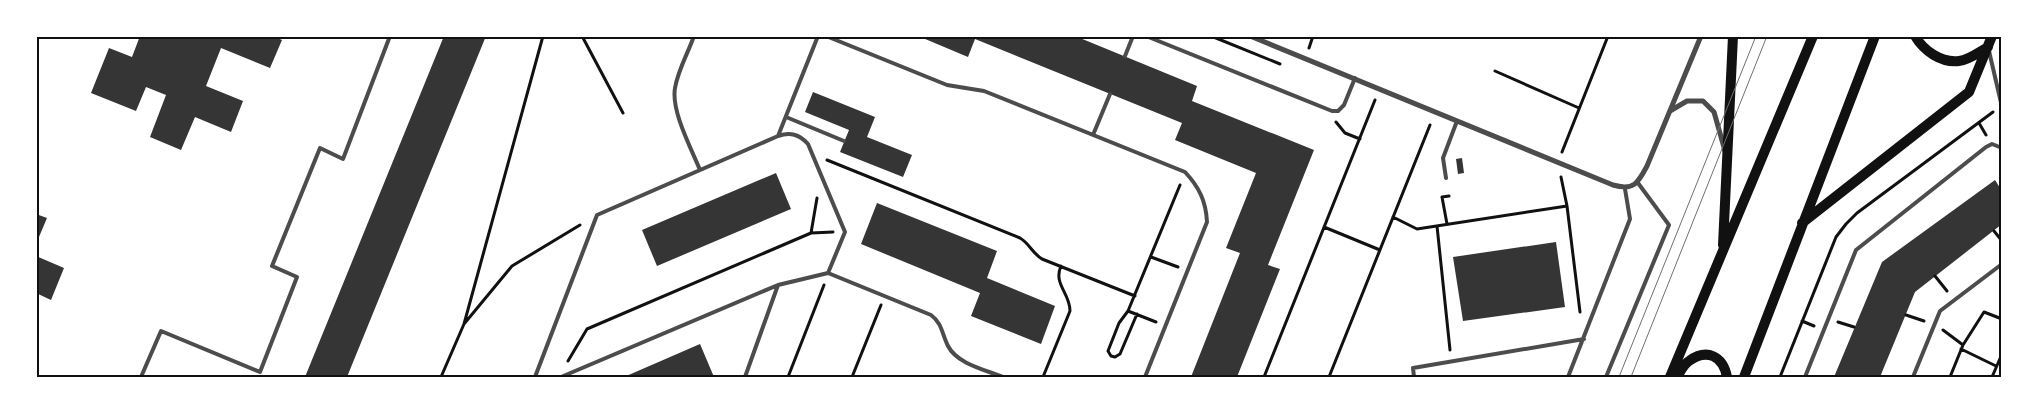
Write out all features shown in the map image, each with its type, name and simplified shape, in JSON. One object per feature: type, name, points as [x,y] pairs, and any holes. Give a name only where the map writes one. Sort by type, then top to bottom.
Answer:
[{"type":"main road","points":[[1722,253],[1733,36]]},
{"type":"main road","points":[[1670,377],[1812,36]]},
{"type":"main road","points":[[1744,377],[1875,36]]},
{"type":"main road","points":[[1915,36],[1918,43],[1931,54],[1944,60],[1959,61],[1988,47]]},
{"type":"main road","points":[[1802,223],[1969,92],[1992,36]]},
{"type":"main road","points":[[1676,377],[1687,361],[1701,355],[1715,356],[1725,366],[1728,377]]},
{"type":"street","points":[[1250,36],[1558,163],[1625,188],[1638,182],[1701,36]]},
{"type":"street","points":[[1670,111],[1687,101],[1703,101],[1714,112],[1727,159]]},
{"type":"lane","points":[[141,377],[161,331],[260,372],[297,277],[272,266],[320,148],[343,159],[390,36]]},
{"type":"lane","points":[[694,36],[676,81],[674,95],[676,108],[700,170]]},
{"type":"lane","points":[[778,136],[818,36]]},
{"type":"lane","points":[[826,36],[948,85],[984,91],[1185,172],[1202,193],[1207,222],[1145,377]]},
{"type":"lane","points":[[1125,56],[1133,36]]},
{"type":"lane","points":[[1146,36],[1332,112],[1341,109],[1355,78]]},
{"type":"lane","points":[[1988,47],[2002,107]]},
{"type":"lane","points":[[1093,135],[1110,94]]},
{"type":"lane","points":[[786,117],[844,141]]},
{"type":"lane","points":[[1446,178],[1443,158],[1456,121]]},
{"type":"lane","points":[[535,377],[597,215],[778,136],[791,134],[798,136],[808,144],[845,232],[828,273]]},
{"type":"lane","points":[[1805,377],[1856,250],[1986,147],[1992,144],[2002,148]]},
{"type":"lane","points":[[1606,377],[1669,225],[1638,182]]},
{"type":"lane","points":[[1568,377],[1630,219],[1625,188]]},
{"type":"lane","points":[[1913,377],[1940,310],[2002,264]]},
{"type":"lane","points":[[561,377],[778,285],[828,273],[932,315],[939,322],[948,346],[954,354],[964,361],[1003,377]]},
{"type":"lane","points":[[744,377],[778,285]]},
{"type":"lane","points":[[1414,377],[1413,368],[1584,339]]},
{"type":"path","points":[[441,377],[464,324],[543,36]]},
{"type":"path","points":[[582,36],[623,114]]},
{"type":"path","points":[[1584,339],[1566,206],[1558,163],[1608,36]]},
{"type":"path","points":[[1495,71],[1579,108]]},
{"type":"path","points":[[1264,377],[1376,97]]},
{"type":"path","points":[[1332,112],[1336,123],[1342,131],[1360,139]]},
{"type":"path","points":[[1979,123],[1989,139]]},
{"type":"path","points":[[1329,377],[1430,125]]},
{"type":"path","points":[[812,154],[1020,238],[1037,255],[1135,296]]},
{"type":"path","points":[[1137,314],[1120,354],[1115,358],[1111,356],[1108,351],[1119,323],[1128,311],[1135,296],[1185,172]]},
{"type":"path","points":[[811,233],[821,176]]},
{"type":"path","points":[[1446,224],[1442,197],[1450,196]]},
{"type":"path","points":[[1393,217],[1417,229],[1566,206]]},
{"type":"path","points":[[464,324],[512,266],[597,215]]},
{"type":"path","points":[[1437,226],[1452,361]]},
{"type":"path","points":[[1324,227],[1380,250]]},
{"type":"path","points":[[1994,231],[2002,241]]},
{"type":"path","points":[[563,369],[587,329],[811,233],[845,232]]},
{"type":"path","points":[[1151,256],[1188,271]]},
{"type":"path","points":[[1044,377],[1070,311],[1068,299],[1058,280],[1061,266]]},
{"type":"path","points":[[788,377],[828,273]]},
{"type":"path","points":[[1935,276],[1954,300]]},
{"type":"path","points":[[852,377],[885,296]]},
{"type":"path","points":[[1128,311],[1166,326]]},
{"type":"path","points":[[1950,377],[1962,347],[1984,312],[2002,319]]},
{"type":"path","points":[[1906,315],[1934,325],[1962,347],[1996,366]]},
{"type":"path","points":[[1992,377],[2002,354]]},
{"type":"building","points":[[140,36],[273,36],[282,40],[270,68],[221,48],[206,86],[243,101],[231,132],[195,117],[181,150],[150,137],[166,95],[146,87],[136,111],[91,93],[109,48],[132,57]]},
{"type":"building","points":[[444,36],[486,36],[347,377],[305,377]]},
{"type":"building","points":[[918,36],[1075,36],[1197,86],[1192,101],[1314,150],[1268,265],[1280,269],[1237,377],[1191,377],[1240,253],[1226,248],[1256,173],[1175,140],[1182,123],[975,39],[968,57]]},
{"type":"building","points":[[813,92],[875,117],[867,137],[912,155],[903,177],[840,152],[849,130],[805,112]]},
{"type":"building","points":[[1462,158],[1464,173],[1458,174],[1456,159]]},
{"type":"building","points":[[776,173],[791,209],[657,266],[642,230]]},
{"type":"building","points":[[1995,180],[2002,191],[2002,224],[1915,292],[1880,377],[1834,377],[1882,262]]},
{"type":"building","points":[[877,203],[997,251],[987,278],[1055,306],[1041,344],[971,316],[980,293],[861,244]]},
{"type":"building","points":[[36,214],[47,218],[36,244]]},
{"type":"building","points":[[1556,242],[1565,307],[1463,321],[1453,257]]},
{"type":"building","points":[[36,256],[64,268],[51,300],[36,293]]},
{"type":"building","points":[[700,344],[714,377],[624,377]]},
{"type":"tram line","points":[[1619,377],[1756,36]]},
{"type":"tram line","points":[[1631,377],[1767,36]]}]
